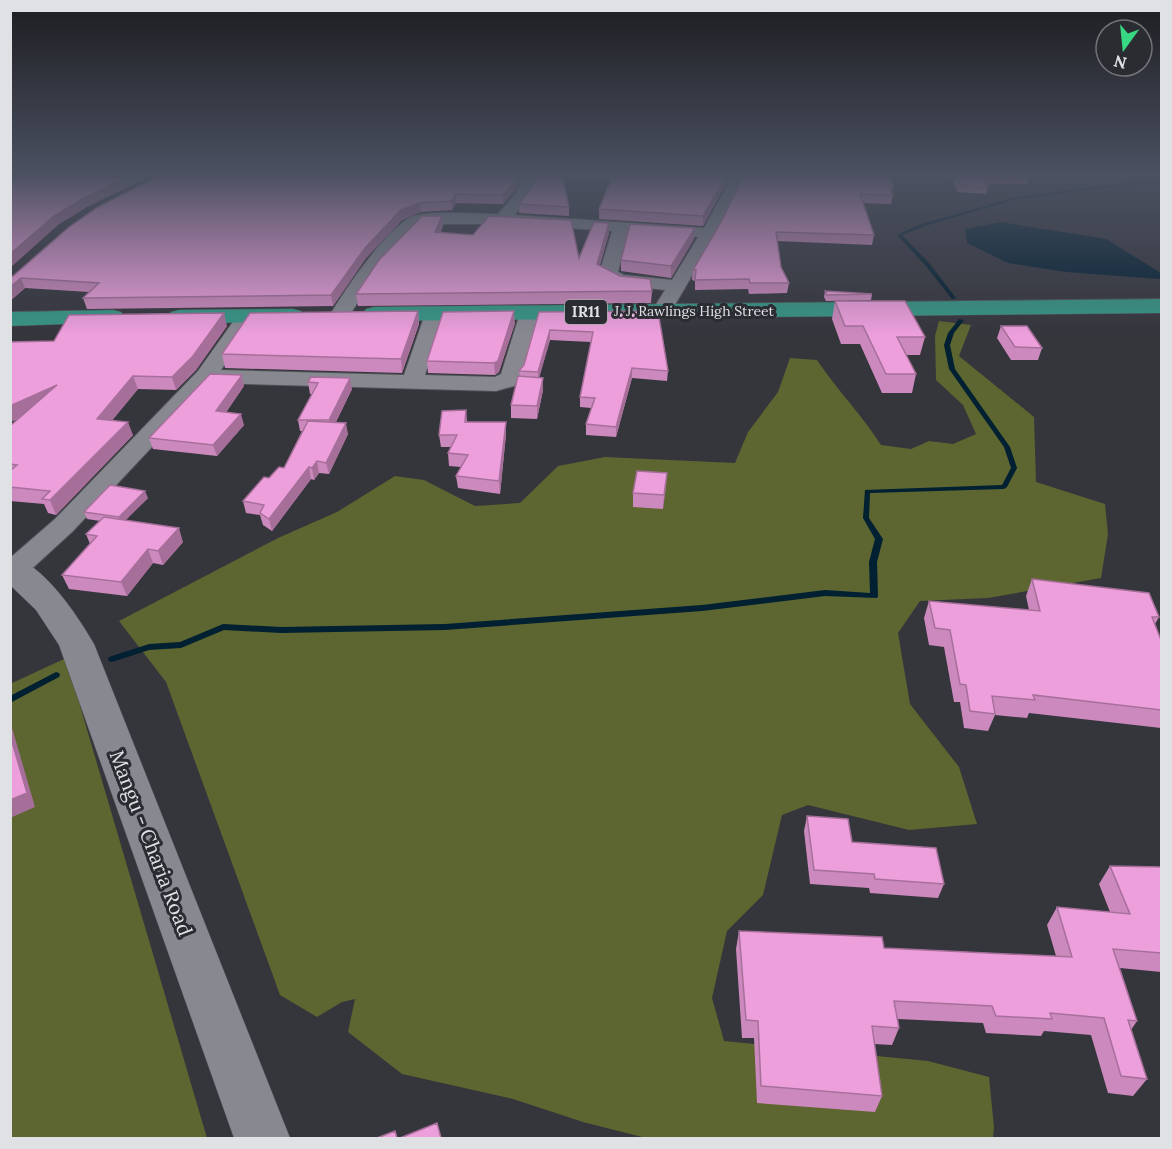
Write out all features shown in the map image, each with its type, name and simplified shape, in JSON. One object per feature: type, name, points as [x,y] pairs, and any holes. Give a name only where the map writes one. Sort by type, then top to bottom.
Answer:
[{"type":"main road","name":"J. J. Rawlings High Street","points":[[161,317],[1161,306]]},
{"type":"main road","points":[[10,319],[138,317]]},
{"type":"street","points":[[340,315],[352,292],[378,258],[406,229]]},
{"type":"street","points":[[621,229],[608,273],[620,280],[677,286]]},
{"type":"street","points":[[645,229],[709,233]]},
{"type":"street","points":[[662,311],[711,229]]},
{"type":"street","points":[[206,376],[484,384],[506,381],[511,375],[530,313]]},
{"type":"street","points":[[412,382],[435,314]]},
{"type":"street","points":[[13,567],[64,525],[206,376],[246,316]]},
{"type":"street","name":"Mangu - Charia Road","points":[[13,567],[48,602],[76,644],[262,1138]]},
{"type":"green space","points":[[939,321],[971,325],[959,356],[1034,417],[1036,482],[1105,504],[1108,534],[1101,578],[988,598],[920,601],[898,633],[910,704],[959,767],[977,824],[909,830],[808,805],[782,815],[763,895],[727,931],[712,998],[724,1041],[928,1061],[989,1077],[993,1138],[646,1138],[583,1122],[513,1099],[402,1074],[348,1032],[355,999],[342,1002],[317,1017],[280,995],[166,682],[119,621],[278,538],[337,512],[395,476],[424,480],[475,506],[520,503],[558,466],[605,457],[735,463],[748,432],[778,392],[790,358],[817,360],[881,445],[911,449],[929,441],[953,444],[976,434],[963,405],[936,380],[935,336]]},
{"type":"green space","points":[[66,658],[207,1138],[11,1138],[10,684]]},
{"type":"water","points":[[965,229],[1042,229],[1106,239],[1161,273],[1160,279],[1066,272],[1008,263],[967,243]]},
{"type":"building","points":[[10,229],[39,229],[10,254]]},
{"type":"building","points":[[67,229],[383,229],[365,248],[331,295],[83,298],[99,283],[21,278],[10,287],[10,277]]},
{"type":"building","points":[[410,229],[436,229],[435,232],[473,235],[478,229],[573,229],[579,258],[591,229],[607,229],[597,264],[620,276],[650,279],[652,291],[356,294],[379,260]]},
{"type":"building","points":[[629,229],[695,229],[671,266],[621,260]]},
{"type":"building","points":[[717,229],[872,229],[874,235],[776,232],[781,267],[789,283],[750,283],[749,279],[695,280],[696,270],[693,270]]},
{"type":"building","points":[[825,291],[872,294],[827,295]]},
{"type":"building","points":[[835,301],[905,301],[925,337],[897,337],[916,374],[886,374],[863,326],[845,326]]},
{"type":"building","points":[[418,311],[401,359],[222,354],[250,313]]},
{"type":"building","points":[[514,311],[498,361],[494,363],[427,361],[443,312]]},
{"type":"building","points":[[658,311],[668,371],[632,368],[616,427],[586,424],[595,398],[580,397],[593,332],[550,330],[538,372],[519,371],[524,365],[539,312]]},
{"type":"building","points":[[224,313],[193,356],[172,377],[133,376],[97,419],[128,422],[50,500],[42,499],[50,491],[10,487],[10,471],[17,465],[10,464],[10,426],[57,385],[10,406],[10,342],[54,341],[69,315]]},
{"type":"building","points":[[1001,326],[1027,326],[1042,348],[1015,347]]},
{"type":"building","points":[[210,374],[242,375],[216,411],[241,414],[213,445],[149,438]]},
{"type":"building","points":[[518,376],[543,378],[537,406],[511,405]]},
{"type":"building","points":[[311,377],[350,378],[329,420],[298,420],[318,383],[308,382]]},
{"type":"building","points":[[466,410],[465,422],[506,422],[499,481],[456,476],[468,455],[448,453],[457,435],[439,435],[442,411]]},
{"type":"building","points":[[308,421],[346,423],[326,463],[317,461],[312,468],[309,467],[269,519],[260,513],[264,505],[243,501],[264,477],[269,478],[279,467],[284,468]]},
{"type":"building","points":[[637,471],[667,473],[664,495],[633,493]]},
{"type":"building","points":[[110,485],[145,491],[119,517],[84,512]]},
{"type":"building","points":[[104,517],[179,528],[158,551],[148,549],[121,582],[62,575],[97,536],[86,534]]},
{"type":"building","points":[[1032,579],[1149,593],[1159,617],[1152,617],[1161,640],[1161,710],[1033,695],[1035,700],[992,696],[995,714],[970,711],[966,685],[960,684],[950,630],[935,628],[929,601],[1040,611]]},
{"type":"building","points":[[10,735],[27,793],[10,800]]},
{"type":"building","points":[[807,816],[848,819],[852,842],[936,848],[944,884],[875,879],[874,874],[814,870]]},
{"type":"building","points":[[1110,866],[1161,867],[1161,953],[1113,949],[1137,1021],[1128,1020],[1147,1079],[1121,1076],[1104,1018],[1050,1013],[1052,1019],[996,1016],[992,1006],[894,1001],[899,1028],[872,1026],[882,1096],[761,1086],[758,1021],[746,1020],[739,931],[882,937],[884,948],[1072,957],[1057,907],[1130,914]]},
{"type":"building","points":[[437,1123],[441,1138],[400,1138]]},
{"type":"building","points":[[395,1131],[397,1138],[377,1138]]},
{"type":"waterway","points":[[914,229],[899,235],[927,264],[954,298]]},
{"type":"waterway","points":[[112,659],[149,647],[181,645],[223,627],[281,630],[445,627],[702,608],[825,593],[874,596],[873,562],[879,539],[866,518],[867,491],[1004,487],[1014,468],[1007,447],[952,369],[947,345],[951,333],[961,320]]},
{"type":"waterway","points":[[10,700],[56,675]]}]
